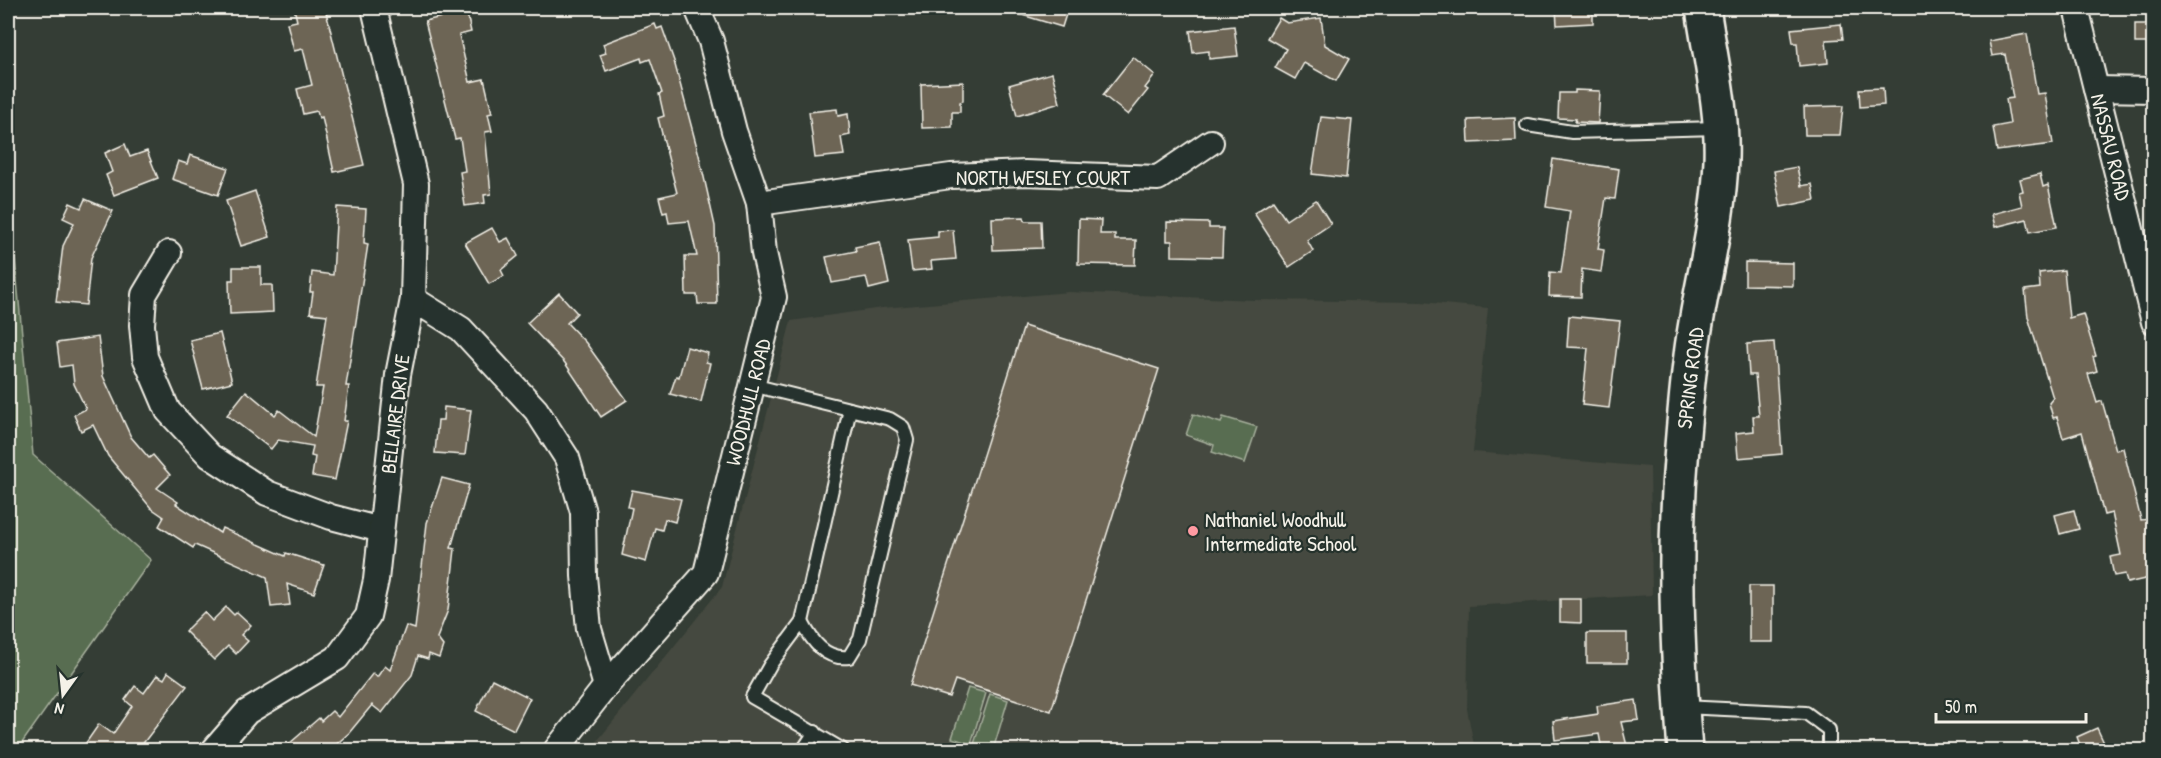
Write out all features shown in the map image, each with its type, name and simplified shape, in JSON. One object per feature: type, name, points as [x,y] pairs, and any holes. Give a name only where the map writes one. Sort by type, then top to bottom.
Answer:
[{"type":"main road","name":"SPRING ROAD","points":[[1685,750],[1677,651],[1677,524],[1694,336],[1711,241],[1721,160],[1703,8]]},
{"type":"street","name":"BELLAIRE DRIVE","points":[[214,750],[247,711],[337,658],[368,616],[376,580],[399,375],[413,299],[416,184],[374,8]]},
{"type":"street","name":"WOODHULL ROAD","points":[[556,750],[606,686],[706,573],[774,297],[764,253],[759,203],[734,131],[711,41],[697,8]]},
{"type":"street","name":"NASSAU ROAD","points":[[2076,8],[2154,322]]},
{"type":"street","points":[[2096,89],[2154,90]]},
{"type":"street","name":"NORTH WESLEY COURT","points":[[759,203],[951,176],[1025,173],[1158,178],[1211,142]]},
{"type":"street","points":[[169,253],[144,295],[142,325],[145,357],[168,411],[210,456],[267,493],[331,517],[381,530]]},
{"type":"street","points":[[413,299],[461,329],[536,410],[567,459],[583,512],[584,576],[590,629],[606,686]]},
{"type":"lane","points":[[1527,125],[1572,132],[1718,128]]},
{"type":"lane","points":[[752,385],[890,419],[903,427],[906,440],[860,639],[849,657],[833,656],[817,646],[802,622]]},
{"type":"lane","points":[[843,750],[752,696],[770,665],[802,622],[850,409]]},
{"type":"lane","points":[[1682,707],[1806,713],[1829,730],[1829,750]]},
{"type":"lane","points":[[803,750],[815,732]]},
{"type":"shaded area","name":"Nathaniel Woodhull Intermediate School","points":[[1069,292],[1254,300],[1421,302],[1488,308],[1473,452],[1650,467],[1652,595],[1469,606],[1467,709],[1475,750],[590,750],[722,587],[791,321],[882,308]]},
{"type":"green space","points":[[8,219],[13,236],[33,455],[151,560],[17,750],[8,750]]},
{"type":"green space","points":[[1193,414],[1221,423],[1223,417],[1257,427],[1245,463],[1212,452],[1214,445],[1186,435]]},
{"type":"green space","points":[[968,688],[986,693],[971,744],[952,738]]},
{"type":"green space","points":[[990,694],[1008,700],[993,750],[974,744]]},
{"type":"building","points":[[294,8],[325,8],[364,165],[334,172],[322,117],[319,118],[317,111],[303,114],[297,89],[312,85],[303,49],[294,51],[287,23],[297,21]]},
{"type":"building","points":[[1013,8],[1068,8],[1062,27],[1012,12]]},
{"type":"building","points":[[1556,8],[1593,8],[1593,23],[1557,25]]},
{"type":"building","points":[[454,14],[455,17],[467,14],[471,32],[459,35],[470,82],[484,79],[492,113],[488,114],[492,131],[485,132],[491,194],[484,195],[485,203],[465,206],[460,172],[465,171],[460,138],[455,139],[425,21]]},
{"type":"building","points":[[1279,18],[1287,23],[1321,18],[1325,45],[1349,59],[1336,81],[1304,63],[1295,79],[1275,68],[1286,49],[1267,38]]},
{"type":"building","points":[[655,24],[657,29],[662,27],[674,61],[715,226],[717,304],[698,304],[697,295],[686,295],[685,256],[697,256],[689,221],[669,223],[667,212],[663,213],[659,197],[677,193],[658,118],[664,116],[659,94],[662,93],[650,59],[642,62],[641,58],[606,71],[600,55],[606,53],[603,44]]},
{"type":"building","points":[[1841,24],[1843,39],[1826,40],[1828,63],[1799,66],[1797,43],[1793,43],[1791,29]]},
{"type":"building","points":[[2135,24],[2154,24],[2154,43],[2135,43]]},
{"type":"building","points":[[1234,26],[1238,56],[1209,59],[1209,51],[1193,53],[1190,31]]},
{"type":"building","points":[[2027,34],[2037,94],[2045,93],[2053,144],[1997,151],[1993,127],[2010,124],[2006,99],[2013,98],[2005,54],[1992,56],[1989,41]]},
{"type":"building","points":[[1133,57],[1155,75],[1145,88],[1148,90],[1128,115],[1103,95]]},
{"type":"building","points":[[1052,73],[1060,103],[1017,116],[1009,85]]},
{"type":"building","points":[[963,82],[963,101],[960,102],[960,112],[952,112],[952,127],[922,128],[921,84]]},
{"type":"building","points":[[1883,88],[1884,105],[1860,107],[1859,89]]},
{"type":"building","points":[[1575,90],[1600,91],[1598,123],[1575,122],[1576,119],[1558,118],[1559,93],[1575,93]]},
{"type":"building","points":[[1843,106],[1840,135],[1805,135],[1804,107]]},
{"type":"building","points":[[837,109],[838,116],[848,114],[850,135],[841,137],[844,155],[815,158],[809,112]]},
{"type":"building","points":[[1321,117],[1352,120],[1346,178],[1312,174]]},
{"type":"building","points":[[1515,118],[1516,141],[1469,143],[1468,120]]},
{"type":"building","points":[[125,144],[130,157],[147,151],[158,178],[114,195],[106,175],[112,172],[105,153]]},
{"type":"building","points":[[190,155],[228,168],[218,195],[172,179],[178,161],[187,164]]},
{"type":"building","points":[[1553,159],[1619,169],[1615,199],[1606,198],[1598,249],[1604,250],[1601,272],[1582,269],[1581,297],[1549,296],[1550,272],[1561,273],[1570,211],[1546,207]]},
{"type":"building","points":[[1797,167],[1801,186],[1812,184],[1815,200],[1781,207],[1774,171]]},
{"type":"building","points":[[2040,174],[2043,187],[2048,185],[2057,227],[2030,232],[2027,219],[1995,227],[1992,214],[2022,206],[2019,192],[2023,191],[2020,179]]},
{"type":"building","points":[[255,191],[270,237],[241,246],[226,201]]},
{"type":"building","points":[[85,199],[113,211],[91,258],[86,305],[56,302],[63,246],[74,223],[63,218],[70,203],[81,208]]},
{"type":"building","points":[[1316,200],[1331,224],[1307,240],[1313,251],[1289,267],[1254,213],[1273,201],[1286,220]]},
{"type":"building","points":[[337,207],[366,209],[364,243],[368,244],[346,386],[349,386],[344,421],[347,421],[335,480],[312,476],[315,457],[311,456],[313,446],[278,440],[271,449],[227,415],[246,391],[275,415],[279,410],[314,437],[323,387],[316,387],[327,315],[310,313],[313,292],[310,292],[312,272],[333,275]]},
{"type":"building","points":[[1024,217],[1025,221],[1041,221],[1042,248],[993,250],[992,218]]},
{"type":"building","points":[[1079,219],[1101,220],[1100,234],[1115,234],[1115,240],[1136,240],[1135,265],[1078,264]]},
{"type":"building","points":[[1167,222],[1209,223],[1209,228],[1223,228],[1222,257],[1172,256],[1172,241],[1167,241]]},
{"type":"building","points":[[492,228],[500,242],[508,238],[518,256],[501,270],[504,276],[489,284],[465,243]]},
{"type":"building","points":[[953,230],[956,259],[931,261],[932,269],[912,271],[908,240],[938,237],[938,231]]},
{"type":"building","points":[[880,242],[889,284],[869,289],[866,277],[832,283],[826,257],[856,251],[855,247]]},
{"type":"building","points":[[1745,262],[1793,263],[1793,286],[1745,285]]},
{"type":"building","points":[[233,267],[261,267],[261,285],[272,285],[273,312],[230,314],[229,280],[233,280]]},
{"type":"building","points":[[2064,270],[2069,318],[2083,314],[2096,356],[2093,357],[2097,371],[2088,374],[2097,403],[2102,401],[2116,450],[2123,448],[2141,520],[2150,519],[2154,536],[2154,577],[2127,583],[2125,574],[2114,576],[2110,557],[2121,555],[2112,513],[2104,515],[2082,432],[2063,438],[2057,417],[2053,418],[2049,403],[2053,398],[2028,317],[2025,290],[2040,288],[2039,273]]},
{"type":"building","points":[[559,293],[577,313],[567,323],[586,343],[627,400],[601,417],[565,363],[527,323]]},
{"type":"building","points":[[1569,316],[1620,321],[1609,408],[1582,405],[1588,348],[1567,347]]},
{"type":"building","points":[[1024,326],[1159,369],[1051,711],[955,680],[949,697],[910,685]]},
{"type":"building","points":[[220,333],[232,382],[203,389],[190,340]]},
{"type":"building","points":[[98,337],[103,376],[131,437],[149,458],[153,455],[170,475],[157,488],[178,502],[176,504],[220,533],[222,528],[285,556],[286,553],[324,565],[314,593],[287,584],[290,605],[271,607],[267,577],[195,545],[193,548],[159,526],[164,517],[151,508],[108,456],[93,425],[81,431],[74,415],[86,409],[74,384],[72,365],[60,367],[57,343]]},
{"type":"building","points":[[1774,342],[1782,454],[1738,458],[1736,433],[1754,431],[1753,416],[1759,416],[1755,375],[1749,375],[1747,344]]},
{"type":"building","points":[[687,347],[708,353],[706,362],[710,363],[701,402],[670,394],[676,376],[679,377]]},
{"type":"building","points":[[444,407],[471,410],[465,455],[435,453],[438,420],[443,420]]},
{"type":"building","points":[[442,478],[469,485],[451,548],[455,549],[448,610],[437,638],[443,646],[439,658],[429,654],[428,659],[418,656],[412,675],[382,713],[372,705],[349,733],[330,750],[282,750],[319,718],[321,721],[332,711],[338,717],[373,673],[377,677],[385,666],[390,670],[406,626],[415,629],[427,523]]},
{"type":"building","points":[[632,490],[681,499],[675,522],[665,519],[662,530],[655,528],[646,562],[622,555],[632,508],[628,507]]},
{"type":"building","points":[[2074,510],[2079,529],[2060,534],[2055,515]]},
{"type":"building","points":[[1749,586],[1773,586],[1773,642],[1749,642]]},
{"type":"building","points":[[1560,599],[1581,599],[1581,623],[1560,622]]},
{"type":"building","points":[[226,607],[234,615],[237,612],[251,625],[241,635],[248,641],[236,654],[228,646],[214,660],[185,631],[204,612],[212,621]]},
{"type":"building","points":[[1587,633],[1627,633],[1627,663],[1587,663]]},
{"type":"building","points":[[168,672],[187,686],[138,750],[81,750],[99,724],[113,734],[132,706],[125,700],[135,686],[144,693],[157,675],[164,679]]},
{"type":"building","points":[[492,679],[530,698],[514,730],[476,711]]},
{"type":"building","points":[[1636,700],[1639,720],[1621,722],[1628,750],[1602,750],[1599,734],[1555,740],[1553,721],[1598,714],[1597,706]]},
{"type":"building","points":[[2097,728],[2105,745],[2092,750],[2082,750],[2077,737]]},
{"type":"place","name":"Nathaniel Woodhull Intermediate School","points":[[1193,531]]}]
